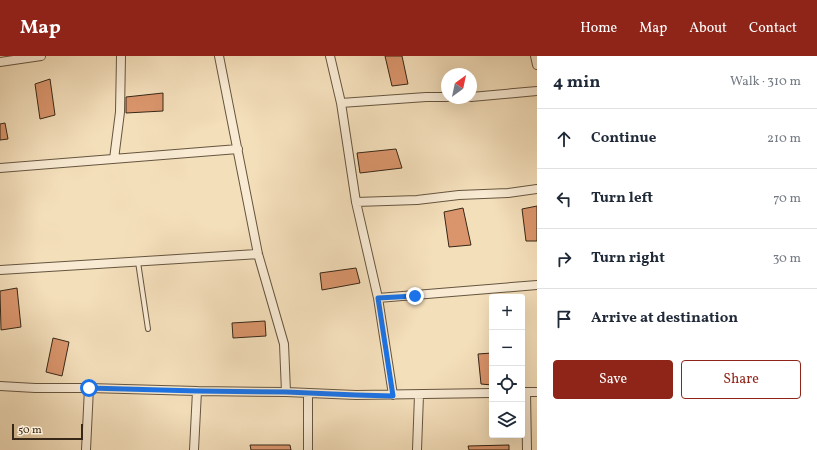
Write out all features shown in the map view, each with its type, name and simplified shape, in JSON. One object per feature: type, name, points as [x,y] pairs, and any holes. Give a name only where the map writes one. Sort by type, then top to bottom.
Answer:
[{"type":"street","points":[[0,62],[41,56]]},
{"type":"street","points":[[114,159],[120,112],[121,56]]},
{"type":"street","points":[[219,56],[258,254],[284,344],[286,392]]},
{"type":"street","points":[[330,56],[342,103],[356,202],[378,298],[393,396]]},
{"type":"street","points":[[535,56],[537,65]]},
{"type":"street","points":[[477,96],[537,91]]},
{"type":"street","points":[[342,103],[441,97]]},
{"type":"street","points":[[0,168],[238,149]]},
{"type":"street","points":[[356,202],[417,200],[459,195],[508,193],[537,188]]},
{"type":"street","points":[[0,270],[258,254]]},
{"type":"street","points":[[378,298],[537,285]]},
{"type":"street","points":[[0,386],[35,388],[286,392],[393,396],[489,393]]},
{"type":"street","points":[[86,450],[89,388]]},
{"type":"street","points":[[194,450],[197,391]]},
{"type":"street","points":[[525,392],[537,392]]},
{"type":"street","points":[[308,393],[308,450]]},
{"type":"street","points":[[417,450],[419,395]]},
{"type":"street","points":[[525,402],[527,450]]},
{"type":"lane","points":[[138,261],[148,329]]},
{"type":"building","points":[[385,56],[402,56],[408,84],[392,86]]},
{"type":"building","points":[[50,79],[55,115],[40,119],[35,84]]},
{"type":"building","points":[[163,93],[163,111],[126,113],[126,97]]},
{"type":"building","points":[[5,123],[8,139],[0,140],[0,124]]},
{"type":"building","points":[[396,149],[402,168],[360,173],[357,153]]},
{"type":"building","points":[[537,206],[537,241],[526,241],[522,209]]},
{"type":"building","points":[[463,208],[471,245],[449,247],[444,212]]},
{"type":"building","points":[[356,268],[360,283],[322,290],[320,273]]},
{"type":"building","points":[[17,288],[21,327],[1,330],[0,291]]},
{"type":"building","points":[[265,321],[266,336],[233,338],[232,323]]},
{"type":"building","points":[[53,338],[69,342],[62,376],[46,372]]},
{"type":"building","points":[[489,353],[489,385],[481,384],[478,354]]},
{"type":"building","points":[[250,445],[290,445],[291,450],[251,450]]},
{"type":"building","points":[[509,445],[509,450],[469,450],[468,446]]},
{"type":"route","points":[[89,388],[393,396],[378,298],[415,296]]}]
